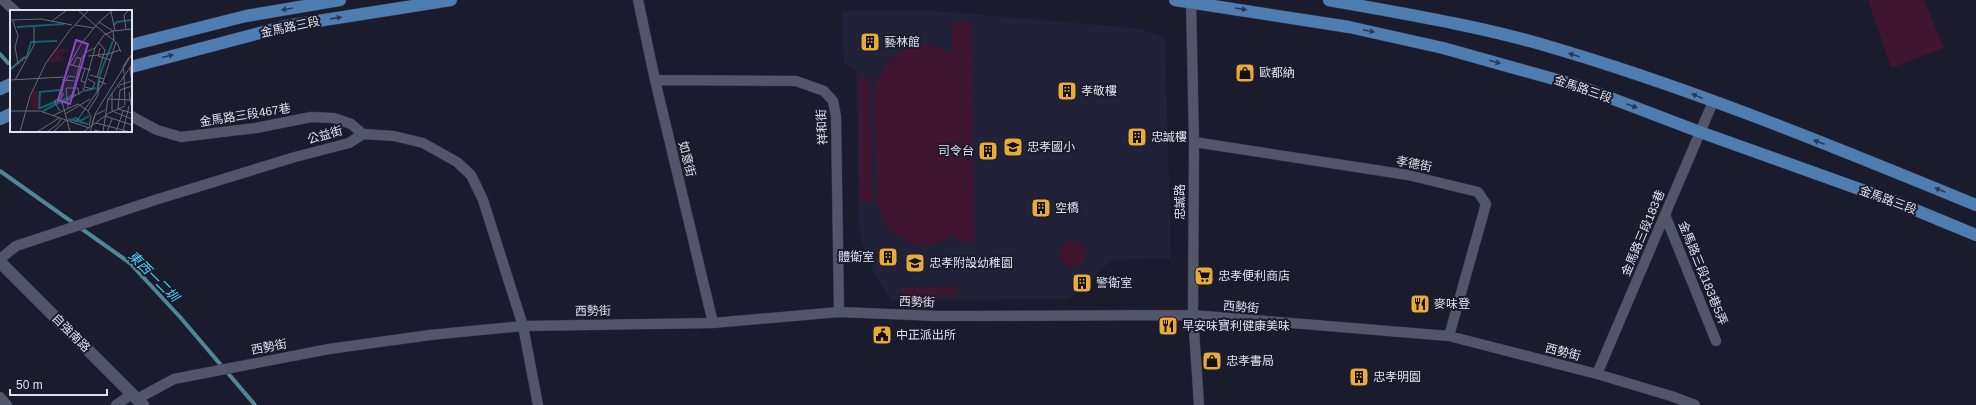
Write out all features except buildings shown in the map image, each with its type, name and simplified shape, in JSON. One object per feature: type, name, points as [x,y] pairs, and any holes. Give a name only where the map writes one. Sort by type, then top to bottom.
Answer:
[{"type":"main road","name":"金馬路三段","points":[[132,45],[246,16],[340,0]]},
{"type":"main road","name":"金馬路三段","points":[[132,67],[286,26],[399,4],[451,0]]},
{"type":"main road","name":"金馬路三段","points":[[1175,0],[1191,1],[1349,27],[1443,48],[1578,86],[1700,132],[1901,204],[1976,235]]},
{"type":"main road","points":[[1329,0],[1448,22],[1535,43],[1660,81],[1976,205]]},
{"type":"main road","points":[[0,89],[10,84]]},
{"type":"main road","points":[[0,119],[10,114]]},
{"type":"street","points":[[3,0],[14,10]]},
{"type":"street","name":"如意街","points":[[638,0],[655,80],[713,323]]},
{"type":"street","name":"忠誠路","points":[[1191,1],[1194,142],[1193,315],[1199,405]]},
{"type":"street","name":"祥和街","points":[[655,80],[796,81],[824,91],[833,100],[836,116],[839,312]]},
{"type":"street","name":"金馬路三段183巷","points":[[1597,374],[1713,102]]},
{"type":"street","name":"金馬路三段467巷","points":[[132,117],[157,130],[181,137],[256,128],[312,117],[334,118],[351,124],[363,134]]},
{"type":"street","points":[[363,134],[394,136],[422,142],[457,162],[472,175],[483,200],[523,326],[538,405]]},
{"type":"street","name":"公益街","points":[[0,260],[16,246],[162,198],[295,157],[349,143],[363,134]]},
{"type":"street","name":"孝德街","points":[[1194,142],[1408,175],[1478,192],[1486,204],[1449,336]]},
{"type":"street","name":"金馬路三段183巷5弄","points":[[1665,215],[1716,340]]},
{"type":"street","name":"自強南路","points":[[0,260],[137,399]]},
{"type":"street","name":"西勢街","points":[[116,405],[137,399],[174,379],[329,349],[430,335],[523,326],[713,323],[839,312],[938,316],[1193,315],[1449,336],[1597,374],[1671,396],[1695,405]]},
{"type":"street","points":[[0,397],[7,405]]},
{"type":"shaded area","points":[[1868,0],[1924,0],[1944,48],[1891,68]]},
{"type":"shaded area","name":"忠孝國小","points":[[842,11],[939,11],[1142,29],[1165,38],[1171,258],[1112,260],[1069,299],[891,300],[874,273],[862,243],[859,225],[856,70],[844,64]]},
{"type":"shaded area","points":[[952,22],[971,22],[975,242],[956,242],[956,234],[944,241],[929,245],[912,244],[897,235],[884,222],[877,202],[874,88],[887,65],[906,49],[927,45],[939,48],[952,55]]},
{"type":"shaded area","points":[[858,78],[870,78],[872,202],[860,202]]},
{"type":"shaded area","points":[[1073,241],[1083,244],[1086,254],[1083,264],[1073,267],[1063,264],[1060,254],[1063,244]]},
{"type":"shaded area","points":[[958,287],[958,295],[902,295],[902,288]]},
{"type":"waterway","points":[[0,54],[8,63]]},
{"type":"waterway","name":"東西一二圳","points":[[0,171],[130,263],[180,317],[255,405]]},
{"type":"place","name":"藝林館","points":[[870,42]]},
{"type":"place","name":"歐都納","points":[[1245,73]]},
{"type":"place","name":"孝敬樓","points":[[1067,91]]},
{"type":"place","name":"忠誠樓","points":[[1137,137]]},
{"type":"place","name":"忠孝國小","points":[[1013,147]]},
{"type":"place","name":"司令台","points":[[988,151]]},
{"type":"place","name":"空橋","points":[[1041,208]]},
{"type":"place","name":"體衛室","points":[[888,257]]},
{"type":"place","name":"忠孝附設幼稚園","points":[[915,263]]},
{"type":"place","name":"忠孝便利商店","points":[[1204,276]]},
{"type":"place","name":"警衛室","points":[[1082,283]]},
{"type":"place","name":"麥味登","points":[[1420,304]]},
{"type":"place","name":"早安味寶利健康美味","points":[[1168,326]]},
{"type":"place","name":"中正派出所","points":[[882,335]]},
{"type":"place","name":"忠孝書局","points":[[1212,361]]},
{"type":"place","name":"忠孝明園","points":[[1359,377]]}]
